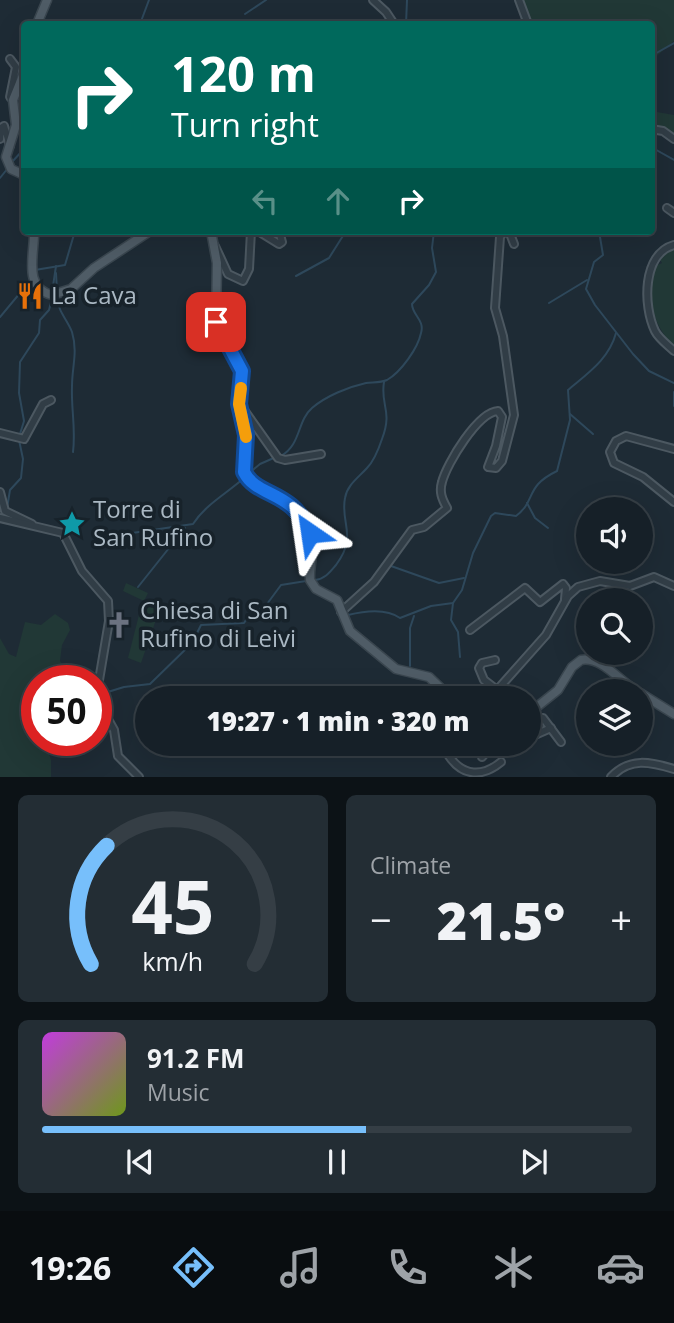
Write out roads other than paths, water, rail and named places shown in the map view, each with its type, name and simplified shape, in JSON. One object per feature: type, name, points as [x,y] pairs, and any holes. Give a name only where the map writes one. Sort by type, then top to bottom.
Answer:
[{"type":"main road","points":[[38,21],[47,0]]},
{"type":"main road","points":[[21,80],[13,100],[16,125],[7,164],[21,173]]},
{"type":"main road","points":[[34,235],[33,278],[40,289],[52,295],[71,289],[94,268],[144,235]]},
{"type":"main road","points":[[212,235],[217,263],[216,322],[240,365],[239,403],[246,435],[244,472],[254,484],[291,504],[304,521],[312,544],[310,580],[316,589],[337,600],[350,631],[396,669],[429,677],[438,686]]},
{"type":"main road","points":[[541,704],[558,690],[572,667],[581,660],[598,662],[617,679]]},
{"type":"main road","points":[[653,701],[674,714]]},
{"type":"street","points":[[373,0],[392,21]]},
{"type":"street","points":[[519,0],[527,21]]},
{"type":"street","points":[[10,59],[14,61],[17,75],[10,97],[13,100]]},
{"type":"street","points":[[0,139],[1,128],[4,126],[10,146]]},
{"type":"street","points":[[655,130],[663,131],[674,139]]},
{"type":"street","points":[[667,208],[674,214]]},
{"type":"street","points":[[214,245],[228,274],[243,281],[249,269],[251,235]]},
{"type":"street","points":[[264,235],[279,244],[282,242],[280,235]]},
{"type":"street","points":[[341,612],[374,582],[412,530],[424,527],[444,513],[447,508],[441,496],[442,482],[448,467],[479,421],[493,411],[498,411],[502,417],[488,467],[496,468],[502,461],[514,415],[503,336],[495,308],[501,235]]},
{"type":"street","points":[[511,235],[514,244]]},
{"type":"street","points":[[674,245],[662,249],[655,258],[648,281],[655,331],[674,351]]},
{"type":"street","points":[[0,433],[24,439],[43,404],[51,400]]},
{"type":"street","points":[[239,403],[278,458],[285,460],[321,454]]},
{"type":"street","points":[[674,449],[626,436],[617,441],[610,452],[614,463],[643,477],[674,502]]},
{"type":"street","points":[[0,492],[5,511],[32,526]]},
{"type":"street","points":[[0,518],[65,535],[82,571],[108,601],[109,621],[96,698],[114,730],[118,756],[139,777]]},
{"type":"street","points":[[500,686],[546,635],[564,604],[578,587],[592,582],[630,586],[654,577],[674,586]]},
{"type":"street","points":[[470,630],[525,588],[540,602],[558,585],[563,584],[566,592],[564,604]]},
{"type":"street","points":[[492,686],[484,680],[479,668],[482,663],[495,660]]},
{"type":"street","points":[[541,717],[561,742]]},
{"type":"street","points":[[541,732],[551,728]]},
{"type":"street","points":[[449,756],[458,766],[477,776],[489,774],[501,762]]},
{"type":"street","points":[[611,777],[626,763],[674,769]]},
{"type":"waterway","points":[[141,21],[149,0]]},
{"type":"waterway","points":[[245,14],[266,0]]},
{"type":"waterway","points":[[406,21],[407,0]]},
{"type":"waterway","points":[[655,54],[674,43]]},
{"type":"waterway","points":[[655,149],[674,160]]},
{"type":"waterway","points":[[11,163],[21,152]]},
{"type":"waterway","points":[[0,178],[8,168]]},
{"type":"waterway","points":[[35,270],[65,265],[74,235]]},
{"type":"waterway","points":[[296,276],[329,258],[343,235]]},
{"type":"waterway","points":[[281,456],[292,446],[312,408],[330,396],[352,387],[387,380],[408,359],[422,328],[412,304],[429,285],[436,272],[432,248],[434,235]]},
{"type":"waterway","points":[[600,235],[603,255],[594,262],[586,289],[633,354],[649,371],[674,383]]},
{"type":"waterway","points":[[52,293],[56,266]]},
{"type":"waterway","points":[[56,273],[57,292]]},
{"type":"waterway","points":[[549,303],[587,280]]},
{"type":"waterway","points":[[0,317],[30,281]]},
{"type":"waterway","points":[[57,297],[75,346],[72,386],[73,452]]},
{"type":"waterway","points":[[20,434],[24,421],[19,393],[20,362],[39,333],[40,320],[49,310],[52,298]]},
{"type":"waterway","points":[[348,615],[382,612],[400,618],[431,606],[453,603],[462,590],[473,553],[491,516],[495,513],[516,516],[527,504],[535,488],[557,471],[570,420],[568,390],[603,358],[616,333]]},
{"type":"waterway","points":[[315,580],[332,570],[346,546],[346,493],[372,462],[382,439],[386,421],[384,382]]},
{"type":"waterway","points":[[674,392],[674,406]]},
{"type":"waterway","points":[[570,414],[593,434]]},
{"type":"waterway","points":[[7,508],[10,490],[21,478],[23,459],[19,440]]},
{"type":"waterway","points":[[248,474],[260,464],[276,457]]},
{"type":"waterway","points":[[105,537],[193,524],[210,505],[244,478]]},
{"type":"waterway","points":[[527,503],[535,518],[548,528]]},
{"type":"waterway","points":[[138,587],[185,528]]},
{"type":"waterway","points":[[391,566],[439,583],[464,578]]},
{"type":"waterway","points":[[112,691],[150,684],[192,643],[201,625],[244,623],[250,614],[267,604],[281,585],[306,581]]},
{"type":"waterway","points":[[453,603],[451,620],[458,632],[460,657]]},
{"type":"waterway","points":[[410,666],[410,628],[414,616]]},
{"type":"place","name":"La Cava","points":[[30,296]]},
{"type":"place","name":"Torre di San Rufino","points":[[72,524]]},
{"type":"place","name":"Chiesa di San Rufino di Leivi","points":[[119,625]]}]
